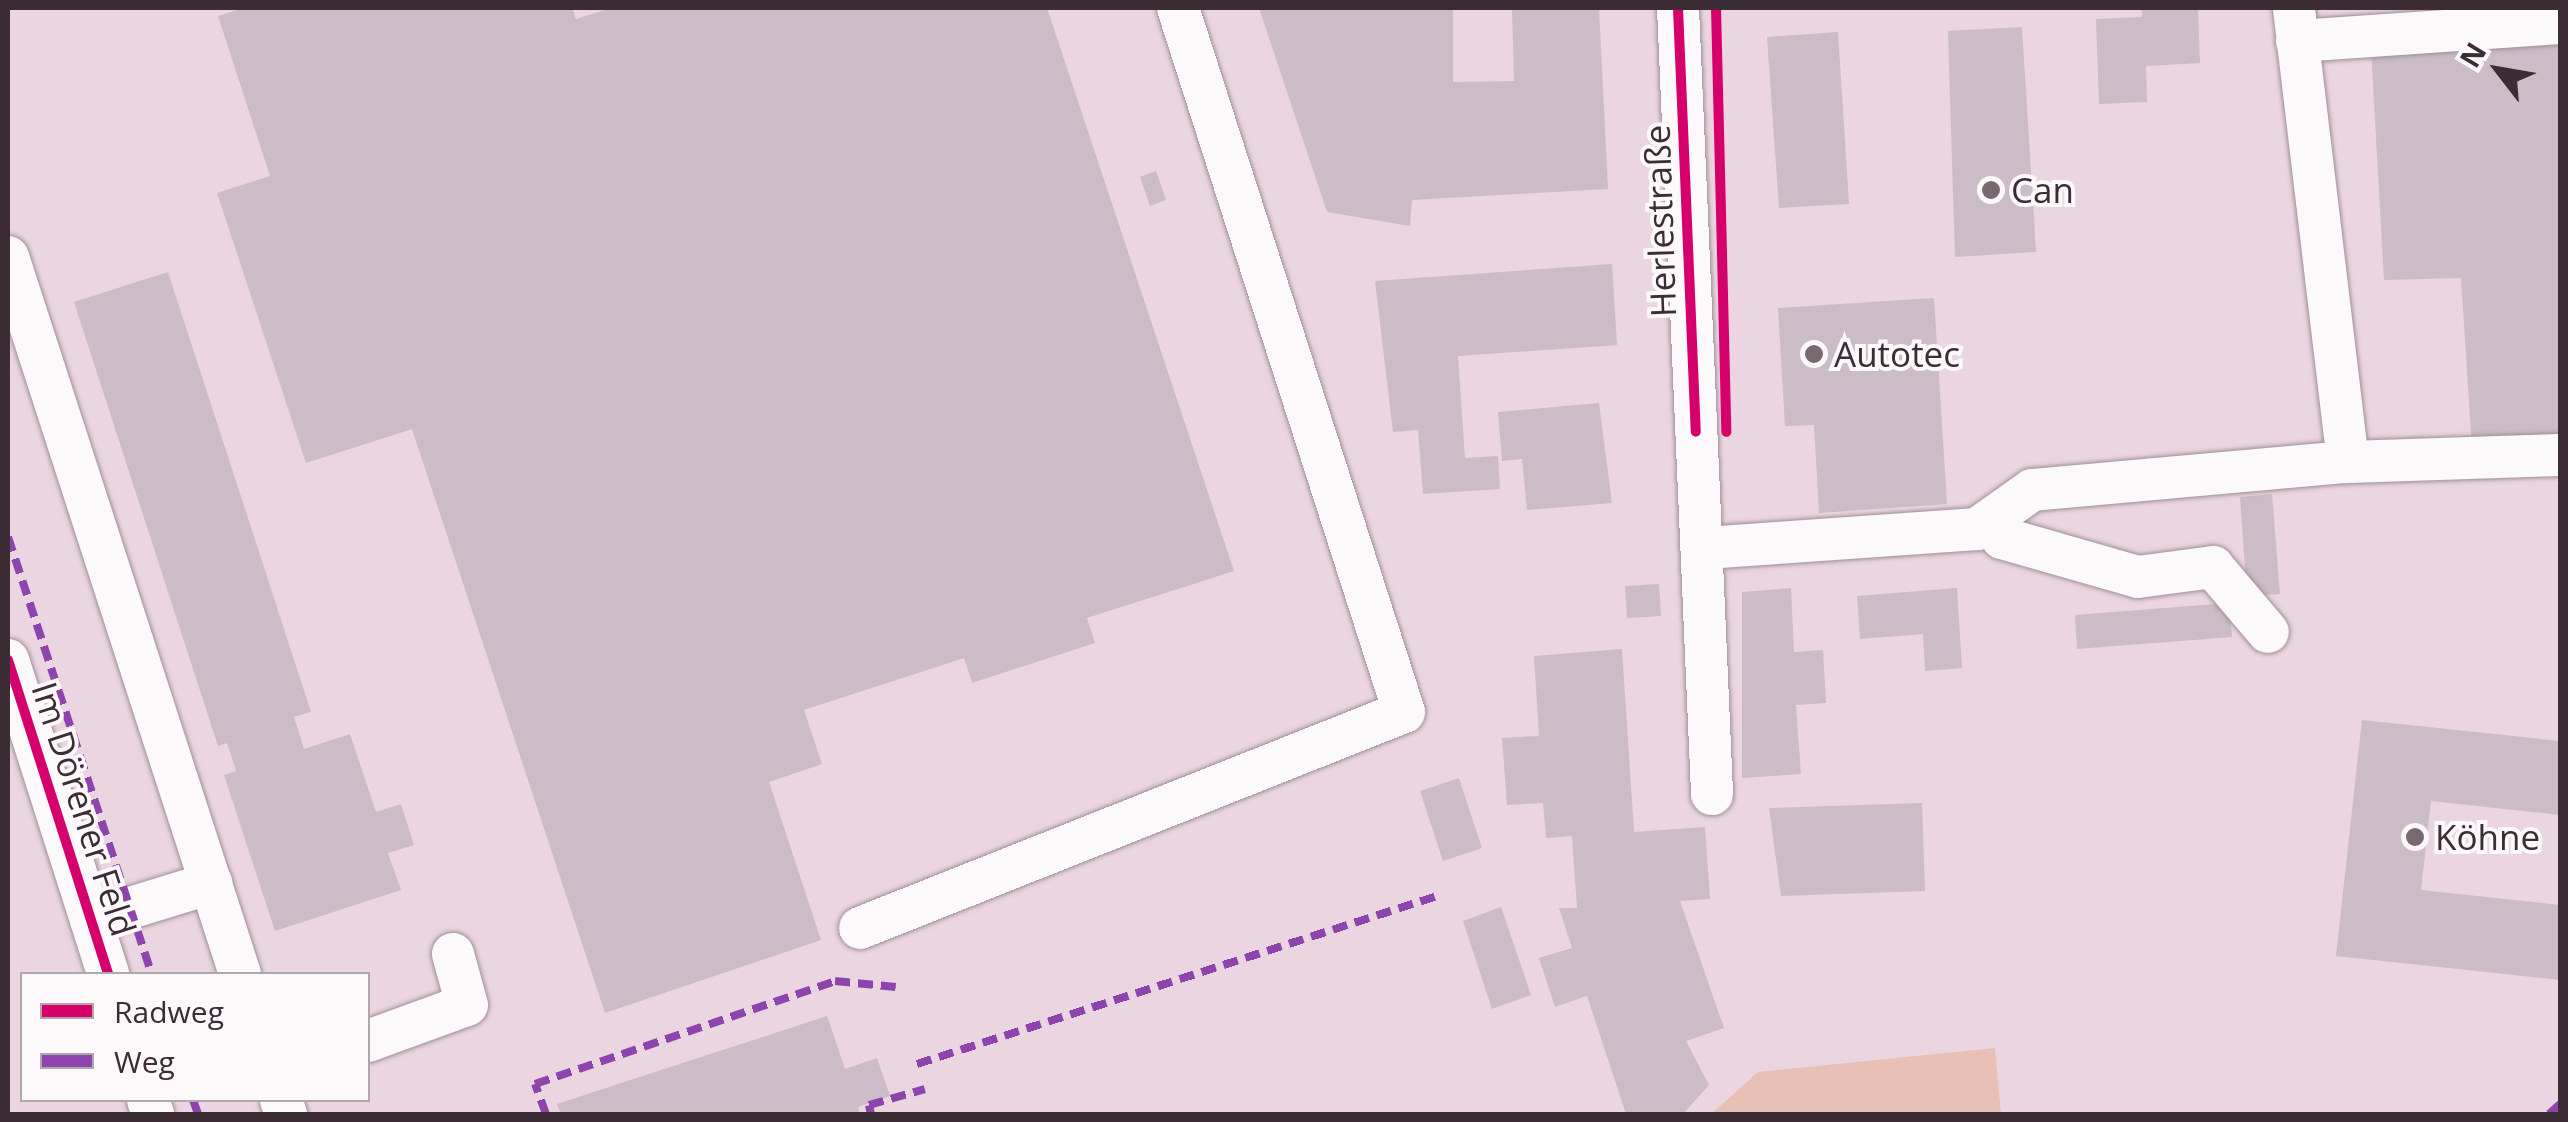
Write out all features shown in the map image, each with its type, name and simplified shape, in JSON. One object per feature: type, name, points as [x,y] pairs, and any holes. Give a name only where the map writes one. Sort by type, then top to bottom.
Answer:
[{"type":"street","points":[[860,928],[1404,712],[1178,8]]},
{"type":"street","name":"Herlestraße","points":[[1678,8],[1696,432],[1705,548],[1712,794]]},
{"type":"street","points":[[2348,462],[2296,24],[2560,23]]},
{"type":"street","points":[[8,257],[239,972]]},
{"type":"street","points":[[1705,548],[1977,529],[2032,490],[2348,462],[2560,455]]},
{"type":"street","points":[[1990,520],[2002,538],[2138,577],[2213,566],[2268,632]]},
{"type":"street","name":"Im Dörener Feld","points":[[8,660],[107,972]]},
{"type":"street","points":[[91,920],[210,883]]},
{"type":"street","points":[[370,1040],[467,1005],[452,954]]},
{"type":"shaded area","points":[[1995,1048],[2001,1114],[1711,1114],[1758,1072]]},
{"type":"building","points":[[244,8],[572,8],[576,19],[611,8],[1047,8],[1234,571],[1087,618],[1095,643],[972,683],[964,658],[804,710],[822,764],[769,782],[821,940],[605,1013],[412,429],[306,463],[217,193],[270,176],[218,16]]},
{"type":"building","points":[[1259,8],[1453,8],[1453,82],[1514,81],[1512,8],[1599,8],[1608,189],[1412,200],[1410,226],[1327,212]]},
{"type":"building","points":[[2142,8],[2198,8],[2200,63],[2146,66],[2147,102],[2099,104],[2096,19],[2142,17]]},
{"type":"building","points":[[2022,27],[2036,252],[1955,257],[1948,31]]},
{"type":"building","points":[[1838,32],[1849,204],[1779,208],[1767,37]]},
{"type":"building","points":[[2560,38],[2560,442],[2472,448],[2461,278],[2384,280],[2371,48]]},
{"type":"building","points":[[1156,171],[1166,200],[1150,206],[1140,177]]},
{"type":"building","points":[[1612,264],[1617,345],[1458,356],[1465,458],[1498,456],[1500,489],[1423,494],[1418,430],[1393,432],[1375,281]]},
{"type":"building","points":[[168,272],[311,712],[294,717],[304,749],[350,734],[376,812],[401,804],[414,845],[388,853],[401,890],[275,931],[224,775],[236,771],[227,743],[218,746],[74,302]]},
{"type":"building","points":[[1934,298],[1947,504],[1819,513],[1814,425],[1785,426],[1778,308]]},
{"type":"building","points":[[1599,403],[1612,503],[1527,510],[1522,459],[1502,461],[1498,412]]},
{"type":"building","points":[[2272,494],[2280,594],[2247,596],[2240,497]]},
{"type":"building","points":[[1659,584],[1661,616],[1627,618],[1625,586]]},
{"type":"building","points":[[1791,588],[1794,652],[1823,650],[1826,703],[1796,705],[1801,774],[1742,778],[1742,592]]},
{"type":"building","points":[[1957,588],[1962,668],[1925,671],[1923,634],[1860,639],[1857,596]]},
{"type":"building","points":[[2229,603],[2232,637],[2077,649],[2075,615]]},
{"type":"building","points":[[1622,649],[1634,832],[1705,827],[1710,899],[1680,901],[1724,1028],[1686,1041],[1709,1085],[1683,1114],[1626,1114],[1587,996],[1555,1007],[1539,958],[1572,948],[1559,908],[1577,908],[1572,836],[1546,838],[1543,803],[1507,805],[1502,738],[1539,736],[1534,656]]},
{"type":"building","points":[[2362,720],[2560,741],[2560,815],[2431,801],[2421,890],[2560,905],[2560,980],[2336,956]]},
{"type":"building","points":[[1459,778],[1482,848],[1443,861],[1420,791]]},
{"type":"building","points":[[1922,803],[1925,891],[1781,896],[1769,808]]},
{"type":"building","points":[[1501,907],[1531,995],[1492,1009],[1463,921]]},
{"type":"building","points":[[827,1016],[845,1069],[877,1058],[890,1096],[858,1107],[860,1114],[561,1114],[557,1104]]},
{"type":"marked path","points":[[8,537],[151,972]]},
{"type":"marked path","points":[[917,1064],[1437,896]]},
{"type":"marked path","points":[[546,1114],[535,1084],[835,981],[896,987]]},
{"type":"marked path","points":[[871,1114],[869,1105],[925,1089]]},
{"type":"marked path","points":[[194,1102],[198,1114]]},
{"type":"marked path","points":[[2549,1114],[2560,1104]]},
{"type":"cycle path","points":[[1678,8],[1696,432]]},
{"type":"cycle path","points":[[1716,8],[1726,432]]},
{"type":"cycle path","points":[[8,660],[107,972]]},
{"type":"place","name":"Can","points":[[1991,190]]},
{"type":"place","name":"Autotec","points":[[1814,354]]},
{"type":"place","name":"Köhne","points":[[2415,837]]}]
